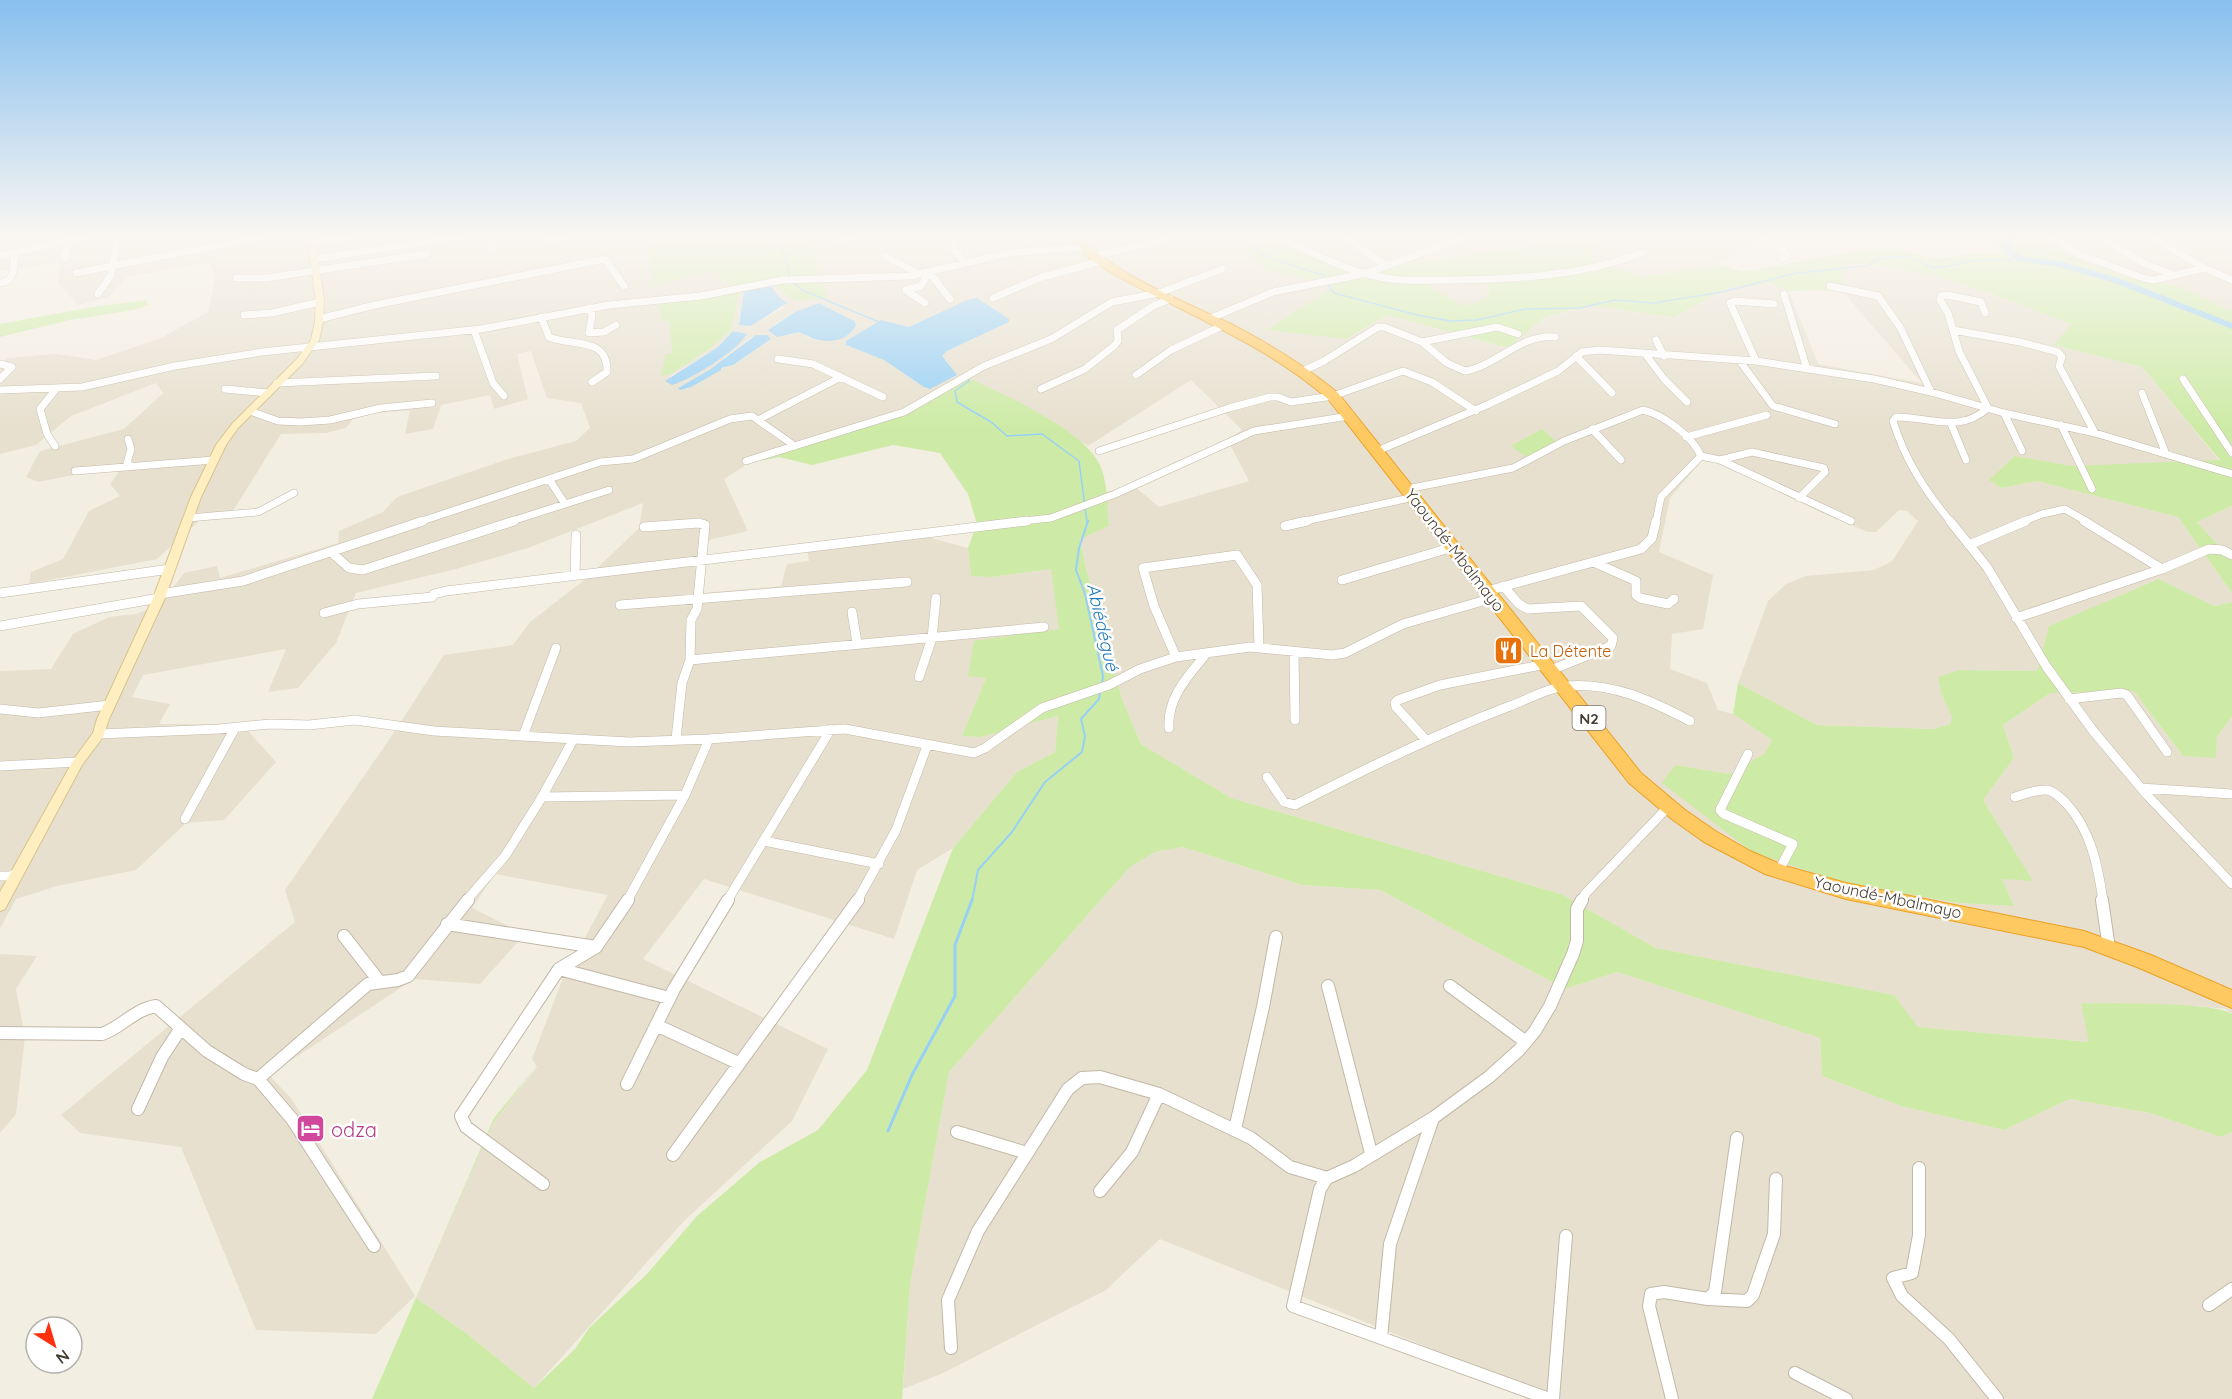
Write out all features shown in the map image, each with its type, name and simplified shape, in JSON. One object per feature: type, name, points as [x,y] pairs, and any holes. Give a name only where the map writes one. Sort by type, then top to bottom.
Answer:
[{"type":"highway","name":"Yaoundé-Mbalmayo","points":[[1170,299],[1303,371],[1333,396],[1453,547],[1494,591],[1548,667],[1635,778],[1667,808],[1731,849],[1762,865],[1846,891],[2084,939],[2192,980],[2232,999]]},
{"type":"street","points":[[319,319],[399,299]]},
{"type":"street","points":[[0,390],[82,387],[222,358],[312,346],[414,338],[474,330],[589,308],[670,299]]},
{"type":"street","points":[[919,299],[925,303]]},
{"type":"street","points":[[746,461],[904,412],[984,366],[1051,339],[1112,303],[1140,299]]},
{"type":"street","points":[[1041,389],[1085,369],[1115,345],[1118,341],[1117,330],[1160,299]]},
{"type":"street","points":[[1136,375],[1171,350],[1259,299]]},
{"type":"street","points":[[1786,299],[1807,369]]},
{"type":"street","points":[[1880,299],[1900,327],[1931,392]]},
{"type":"street","points":[[1940,299],[1948,313],[1959,351],[1988,408]]},
{"type":"street","points":[[1972,299],[1980,302],[1985,313]]},
{"type":"street","points":[[1756,361],[1730,303],[1736,301],[1774,304]]},
{"type":"street","points":[[0,905],[78,762],[99,735],[214,460],[235,426],[312,346],[319,319],[320,302],[272,313],[244,315]]},
{"type":"street","points":[[589,308],[592,315],[589,333],[595,334],[609,330],[616,325]]},
{"type":"street","points":[[541,317],[549,338],[598,348],[607,355],[609,361],[607,372],[592,382]]},
{"type":"street","points":[[1303,371],[1324,361],[1378,327],[1422,342],[1449,364],[1467,371],[1520,345],[1546,336],[1556,337]]},
{"type":"street","points":[[1422,342],[1497,327],[1518,334]]},
{"type":"street","points":[[474,330],[493,383],[504,396]]},
{"type":"street","points":[[1953,330],[2020,342],[2058,352],[2062,357],[2060,366],[2062,373],[2074,389],[2095,433]]},
{"type":"street","points":[[1656,340],[1664,356]]},
{"type":"street","points":[[1377,451],[1476,411],[1558,371],[1582,352],[1599,350],[1756,361],[1931,392],[2004,413],[2095,433],[2232,474]]},
{"type":"street","points":[[1646,355],[1664,380],[1687,402]]},
{"type":"street","points":[[1576,356],[1612,393]]},
{"type":"street","points":[[778,359],[813,364],[883,396]]},
{"type":"street","points":[[1739,360],[1773,406],[1834,424]]},
{"type":"street","points":[[0,364],[12,367],[0,379]]},
{"type":"street","points":[[1099,451],[1229,408],[1270,397],[1278,397],[1291,402],[1333,396],[1403,371],[1447,391],[1476,411]]},
{"type":"street","points":[[277,383],[436,376]]},
{"type":"street","points":[[758,420],[841,377]]},
{"type":"street","points":[[2183,379],[2232,453]]},
{"type":"street","points":[[56,389],[40,409],[47,434],[56,446]]},
{"type":"street","points":[[225,389],[268,393]]},
{"type":"street","points":[[2142,393],[2166,454]]},
{"type":"street","points":[[250,411],[278,421],[301,423],[330,420],[381,408],[432,403]]},
{"type":"street","points":[[1988,408],[1975,421],[1951,424],[1909,416],[1896,417],[1893,421],[1897,441],[1922,487],[2001,588],[2016,618],[2069,699],[2141,788],[2232,884]]},
{"type":"street","points":[[1285,526],[1513,468],[1592,429],[1648,410],[1686,437],[1700,451],[1701,456]]},
{"type":"street","points":[[2004,413],[2022,451]]},
{"type":"street","points":[[1686,437],[1767,415]]},
{"type":"street","points":[[0,626],[243,581],[600,462],[633,459],[730,419],[749,416],[795,446]]},
{"type":"street","points":[[324,613],[358,604],[432,597],[434,594],[446,591],[1051,518],[1116,494],[1254,430],[1349,416]]},
{"type":"street","points":[[1951,424],[1966,460]]},
{"type":"street","points":[[2061,425],[2092,489]]},
{"type":"street","points":[[1592,429],[1621,460]]},
{"type":"street","points":[[128,439],[131,449],[127,463],[130,465]]},
{"type":"street","points":[[1720,460],[1752,452],[1824,468],[1825,472],[1799,498]]},
{"type":"street","points":[[1701,456],[1720,460],[1851,521]]},
{"type":"street","points":[[99,735],[270,724],[329,724],[355,720],[434,731],[629,742],[709,739],[845,729],[974,753],[985,748],[1042,708],[1101,688],[1140,669],[1176,657],[1259,647],[1315,655],[1345,653],[1403,624],[1494,591],[1641,549],[1654,538],[1657,504],[1661,497],[1701,456]]},
{"type":"street","points":[[75,471],[214,460]]},
{"type":"street","points":[[549,479],[566,504]]},
{"type":"street","points":[[332,553],[349,568],[363,570],[609,490]]},
{"type":"street","points":[[188,518],[258,512],[294,493]]},
{"type":"street","points":[[1969,545],[2042,514],[2065,509],[2162,569]]},
{"type":"street","points":[[644,527],[703,523],[705,525],[699,598],[697,609],[691,620],[690,660],[682,683],[676,739]]},
{"type":"street","points":[[575,576],[576,535]]},
{"type":"street","points":[[1342,580],[1453,547]]},
{"type":"street","points":[[2016,618],[2162,569],[2209,549],[2222,550],[2232,555]]},
{"type":"street","points":[[1176,657],[1165,634],[1142,570],[1146,566],[1232,554],[1240,557],[1257,585],[1259,647]]},
{"type":"street","points":[[1593,562],[1636,581],[1636,595],[1640,598],[1668,604],[1674,599]]},
{"type":"street","points":[[0,593],[170,569]]},
{"type":"street","points":[[620,605],[907,582]]},
{"type":"street","points":[[1426,740],[1396,706],[1395,703],[1398,700],[1440,685],[1548,667],[1611,646],[1613,638],[1581,606],[1524,608],[1494,591]]},
{"type":"street","points":[[919,677],[930,652],[937,612],[936,598]]},
{"type":"street","points":[[852,612],[857,643]]},
{"type":"street","points":[[690,660],[1044,627]]},
{"type":"street","points":[[523,736],[556,648]]},
{"type":"street","points":[[1294,652],[1295,720]]},
{"type":"street","points":[[1169,728],[1167,719],[1170,706],[1207,653]]},
{"type":"street","points":[[1267,777],[1284,802],[1296,805],[1464,723],[1563,686],[1594,686],[1644,697],[1690,721]]},
{"type":"street","points":[[2069,699],[2121,693],[2127,695],[2167,752]]},
{"type":"street","points":[[0,709],[38,713],[110,705]]},
{"type":"street","points":[[185,819],[235,728]]},
{"type":"street","points":[[627,1084],[669,999],[831,729]]},
{"type":"street","points":[[543,1184],[466,1127],[461,1116],[559,969],[596,946],[629,899],[685,795],[709,739]]},
{"type":"street","points":[[258,1079],[361,989],[379,981],[399,982],[408,976],[447,924],[505,855],[542,797],[573,740]]},
{"type":"street","points":[[673,1155],[863,893],[896,830],[927,746]]},
{"type":"street","points":[[1748,754],[1720,810],[1724,814],[1793,844],[1779,870]]},
{"type":"street","points":[[0,766],[78,762]]},
{"type":"street","points":[[2141,788],[2169,788],[2232,794]]},
{"type":"street","points":[[2015,797],[2045,790],[2053,792],[2070,806],[2082,823],[2091,840],[2097,865],[2109,948]]},
{"type":"street","points":[[542,797],[685,795]]},
{"type":"street","points":[[1566,1236],[1551,1399],[1293,1306],[1320,1189],[1327,1178],[1345,1171],[1371,1153],[1433,1118],[1489,1077],[1526,1042],[1550,1006],[1573,954],[1577,941],[1577,909],[1586,894],[1667,808]]},
{"type":"street","points":[[764,841],[879,864]]},
{"type":"street","points":[[0,876],[11,876],[18,872]]},
{"type":"street","points":[[447,924],[596,946]]},
{"type":"street","points":[[344,936],[351,948],[374,970],[379,981]]},
{"type":"street","points":[[1235,1129],[1263,1008],[1276,937]]},
{"type":"street","points":[[559,969],[669,999]]},
{"type":"street","points":[[1328,986],[1371,1153]]},
{"type":"street","points":[[1450,986],[1526,1042]]},
{"type":"street","points":[[0,1033],[102,1034],[116,1029],[143,1008],[150,1005],[156,1006],[207,1051],[244,1074],[258,1079],[292,1119],[374,1246]]},
{"type":"street","points":[[656,1025],[738,1063]]},
{"type":"street","points":[[138,1108],[162,1057],[181,1028]]},
{"type":"street","points":[[951,1348],[948,1300],[978,1231],[1068,1089],[1082,1078],[1100,1077],[1159,1094],[1235,1129],[1266,1148],[1278,1160],[1290,1167],[1327,1178]]},
{"type":"street","points":[[1100,1191],[1132,1152],[1159,1094]]},
{"type":"street","points":[[1381,1338],[1390,1244],[1433,1118]]},
{"type":"street","points":[[957,1131],[1027,1153]]},
{"type":"street","points":[[1708,1299],[1715,1292],[1737,1138]]},
{"type":"street","points":[[1918,1168],[1919,1234],[1912,1274],[1893,1278],[1902,1296],[1949,1339],[1997,1399]]},
{"type":"street","points":[[1672,1399],[1649,1306],[1651,1294],[1664,1292],[1708,1299],[1747,1301],[1753,1295],[1774,1234],[1776,1179]]},
{"type":"street","points":[[2209,1305],[2232,1289]]},
{"type":"street","points":[[1795,1372],[1846,1399]]},
{"type":"shaded area","points":[[73,299],[100,299],[78,305]]},
{"type":"shaded area","points":[[211,299],[717,299],[669,320],[672,353],[669,375],[711,348],[731,330],[738,299],[743,299],[739,325],[751,326],[783,308],[782,299],[1315,299],[1268,329],[1346,339],[1387,315],[1509,348],[1543,318],[1587,305],[1674,317],[1706,299],[1792,299],[1818,364],[1922,383],[1849,299],[2005,299],[2072,324],[2054,345],[2142,367],[2220,461],[2070,467],[2015,457],[1990,480],[2001,488],[2037,481],[2178,517],[2232,593],[2232,602],[2214,606],[2159,579],[2037,671],[1960,670],[1942,695],[1953,717],[1950,724],[1934,729],[1817,725],[1738,683],[1768,601],[1786,584],[1806,576],[1874,570],[1892,561],[1918,521],[1907,511],[1899,510],[1876,532],[1868,532],[1820,512],[1720,461],[1703,459],[1670,498],[1659,552],[1713,575],[1703,629],[1672,634],[1670,669],[1707,683],[1718,710],[1733,714],[1772,740],[1764,754],[1729,774],[1675,765],[1846,884],[1959,903],[2014,906],[2002,879],[2032,880],[1983,800],[2014,758],[2003,725],[2050,693],[2134,691],[2183,756],[2216,757],[2217,737],[2232,716],[2232,1014],[2225,1009],[2197,1006],[2081,1003],[2090,1042],[1917,1027],[1894,995],[1656,948],[1561,894],[1231,798],[1141,744],[1122,699],[1080,538],[1109,526],[1105,492],[1133,485],[1159,507],[1249,481],[1227,439],[1242,430],[1191,380],[1088,446],[1012,399],[964,376],[925,402],[749,463],[724,479],[748,531],[708,540],[703,593],[781,586],[787,564],[809,561],[807,548],[916,534],[968,548],[971,576],[992,577],[1052,569],[1059,629],[986,678],[962,736],[981,737],[1058,716],[1055,752],[1017,772],[953,848],[917,870],[894,939],[704,879],[643,959],[828,1049],[792,1121],[684,1221],[534,1388],[466,1333],[416,1298],[493,1123],[537,1067],[532,1059],[563,978],[608,895],[495,874],[472,908],[525,934],[480,984],[414,979],[269,1075],[291,1098],[415,1296],[376,1334],[256,1330],[181,1147],[80,1133],[61,1115],[295,922],[285,890],[393,734],[444,655],[513,645],[530,622],[588,577],[639,528],[643,503],[528,548],[456,569],[356,593],[336,643],[298,688],[268,692],[286,649],[143,675],[132,697],[170,704],[159,724],[242,724],[276,762],[224,820],[186,823],[136,870],[57,886],[16,899],[0,928],[0,671],[51,669],[73,634],[109,617],[136,614],[160,605],[184,573],[217,566],[220,578],[338,543],[339,531],[383,512],[397,497],[508,459],[576,441],[590,428],[581,403],[547,398],[531,351],[517,354],[528,399],[494,409],[490,395],[441,405],[433,429],[405,434],[410,410],[356,415],[346,428],[326,433],[281,434],[233,511],[199,521],[157,559],[29,584],[31,572],[63,559],[89,511],[120,496],[110,484],[124,465],[38,482],[26,477],[40,451],[124,429],[163,393],[156,383],[71,416],[36,445],[0,454],[0,365],[7,358],[57,354],[96,360],[161,338],[208,312]],"holes":[[[819,304],[854,321],[810,339],[800,332],[786,336],[773,325],[795,312]],[[881,320],[905,327],[1009,322],[947,351],[942,356],[957,375],[927,389],[884,360],[846,345],[847,341]],[[733,331],[747,336],[717,360],[685,379],[669,377],[718,347]],[[760,334],[769,341],[733,365],[720,369],[691,387],[686,389],[679,387],[709,370],[750,338]]]},
{"type":"shaded area","points":[[1452,299],[1482,299],[1471,305]]},
{"type":"shaded area","points":[[2207,299],[2232,299],[2232,311]]},
{"type":"shaded area","points":[[2232,506],[2232,560],[2197,522]]},
{"type":"shaded area","points":[[1183,847],[1302,885],[1380,890],[1565,989],[1617,972],[1820,1038],[1822,1076],[1901,1106],[2004,1130],[2070,1099],[2150,1113],[2221,1137],[2232,1132],[2232,1399],[1549,1399],[1546,1395],[1160,1239],[1106,1290],[941,1374],[903,1389],[910,1285],[949,1072],[1130,867],[1155,852]]},
{"type":"shaded area","points":[[0,954],[37,956],[16,989],[25,1037],[16,1114],[0,1133]]},
{"type":"green space","points":[[676,299],[738,299],[731,330],[711,348],[669,375],[661,375],[666,354],[672,353],[669,321],[662,321],[658,302]]},
{"type":"green space","points":[[1314,299],[1452,299],[1471,305],[1482,299],[1706,299],[1674,317],[1587,305],[1543,318],[1509,348],[1387,315],[1346,339],[1267,330]]},
{"type":"green space","points":[[2006,299],[2207,299],[2232,311],[2232,506],[2197,522],[2232,560],[2232,593],[2178,517],[2037,481],[2001,488],[1989,480],[2015,456],[2070,466],[2220,460],[2142,367],[2054,345],[2071,324]]},
{"type":"green space","points":[[146,300],[148,305],[134,310],[70,320],[0,337],[0,324]]},
{"type":"green space","points":[[964,376],[1018,402],[1058,425],[1076,437],[1090,450],[1099,463],[1106,486],[1109,526],[1080,539],[1122,699],[1141,744],[1231,798],[1561,894],[1656,948],[1894,995],[1918,1027],[2089,1042],[2081,1003],[2183,1005],[2221,1010],[2232,1014],[2232,1132],[2221,1137],[2150,1113],[2070,1099],[2004,1130],[1901,1106],[1822,1076],[1820,1038],[1617,972],[1565,989],[1380,890],[1302,885],[1183,847],[1155,852],[1130,867],[949,1072],[910,1285],[902,1399],[372,1399],[494,1118],[537,1066],[493,1123],[416,1298],[466,1333],[534,1388],[575,1349],[589,1328],[647,1274],[697,1216],[760,1162],[818,1130],[867,1070],[953,848],[1017,772],[1055,752],[1058,716],[981,737],[962,736],[986,678],[968,676],[974,641],[1059,629],[1051,569],[992,577],[971,576],[968,548],[977,524],[968,494],[940,453],[893,445],[812,465],[779,457],[749,463],[904,412]]},
{"type":"green space","points":[[1542,429],[1558,443],[1529,459],[1511,446]]},
{"type":"green space","points":[[2159,579],[2214,606],[2232,602],[2232,716],[2217,737],[2216,758],[2183,756],[2134,691],[2050,693],[2003,725],[2014,758],[1983,800],[2033,881],[2002,879],[2014,906],[1959,903],[1846,884],[1752,852],[1662,783],[1675,765],[1729,774],[1764,754],[1772,740],[1733,714],[1738,683],[1817,725],[1934,729],[1950,724],[1952,717],[1942,695],[1938,677],[1960,670],[2037,671],[2049,626]]},
{"type":"water","points":[[743,299],[782,299],[787,303],[751,326],[739,325]]},
{"type":"water","points":[[979,299],[1009,319],[1009,322],[947,351],[942,356],[957,375],[930,389],[884,360],[846,345],[846,341],[881,320],[909,327],[967,300]]},
{"type":"water","points":[[819,303],[854,321],[856,325],[851,332],[838,340],[830,341],[814,339],[800,332],[777,337],[768,330],[795,312]]},
{"type":"water","points":[[733,331],[747,334],[724,356],[681,382],[672,385],[665,381],[718,347]]},
{"type":"water","points":[[756,335],[767,335],[771,339],[733,365],[721,368],[691,387],[680,390],[678,388],[709,370]]},
{"type":"waterway","name":"Abiédégué","points":[[824,299],[879,322]]},
{"type":"waterway","points":[[1358,299],[1450,321],[1477,320],[1525,309],[1580,308],[1615,300],[1654,303],[1677,299]]},
{"type":"waterway","points":[[2164,299],[2232,326]]},
{"type":"waterway","name":"Abiédégué","points":[[967,378],[969,381],[955,391],[957,402],[991,422],[1007,436],[1042,434],[1079,461],[1087,522]]},
{"type":"waterway","name":"Abiédégué","points":[[1088,521],[1079,548],[1076,570],[1085,594],[1103,676],[1102,684]]},
{"type":"waterway","name":"Abiédégué","points":[[972,901],[978,870],[1012,832],[1045,782],[1082,752],[1085,736],[1081,719],[1099,699],[1100,692]]},
{"type":"waterway","name":"Abiédégué","points":[[888,1131],[912,1075],[955,996],[955,945],[972,900]]},
{"type":"place","name":"La Détente","points":[[1509,651]]},
{"type":"place","name":"odza","points":[[310,1129]]}]
